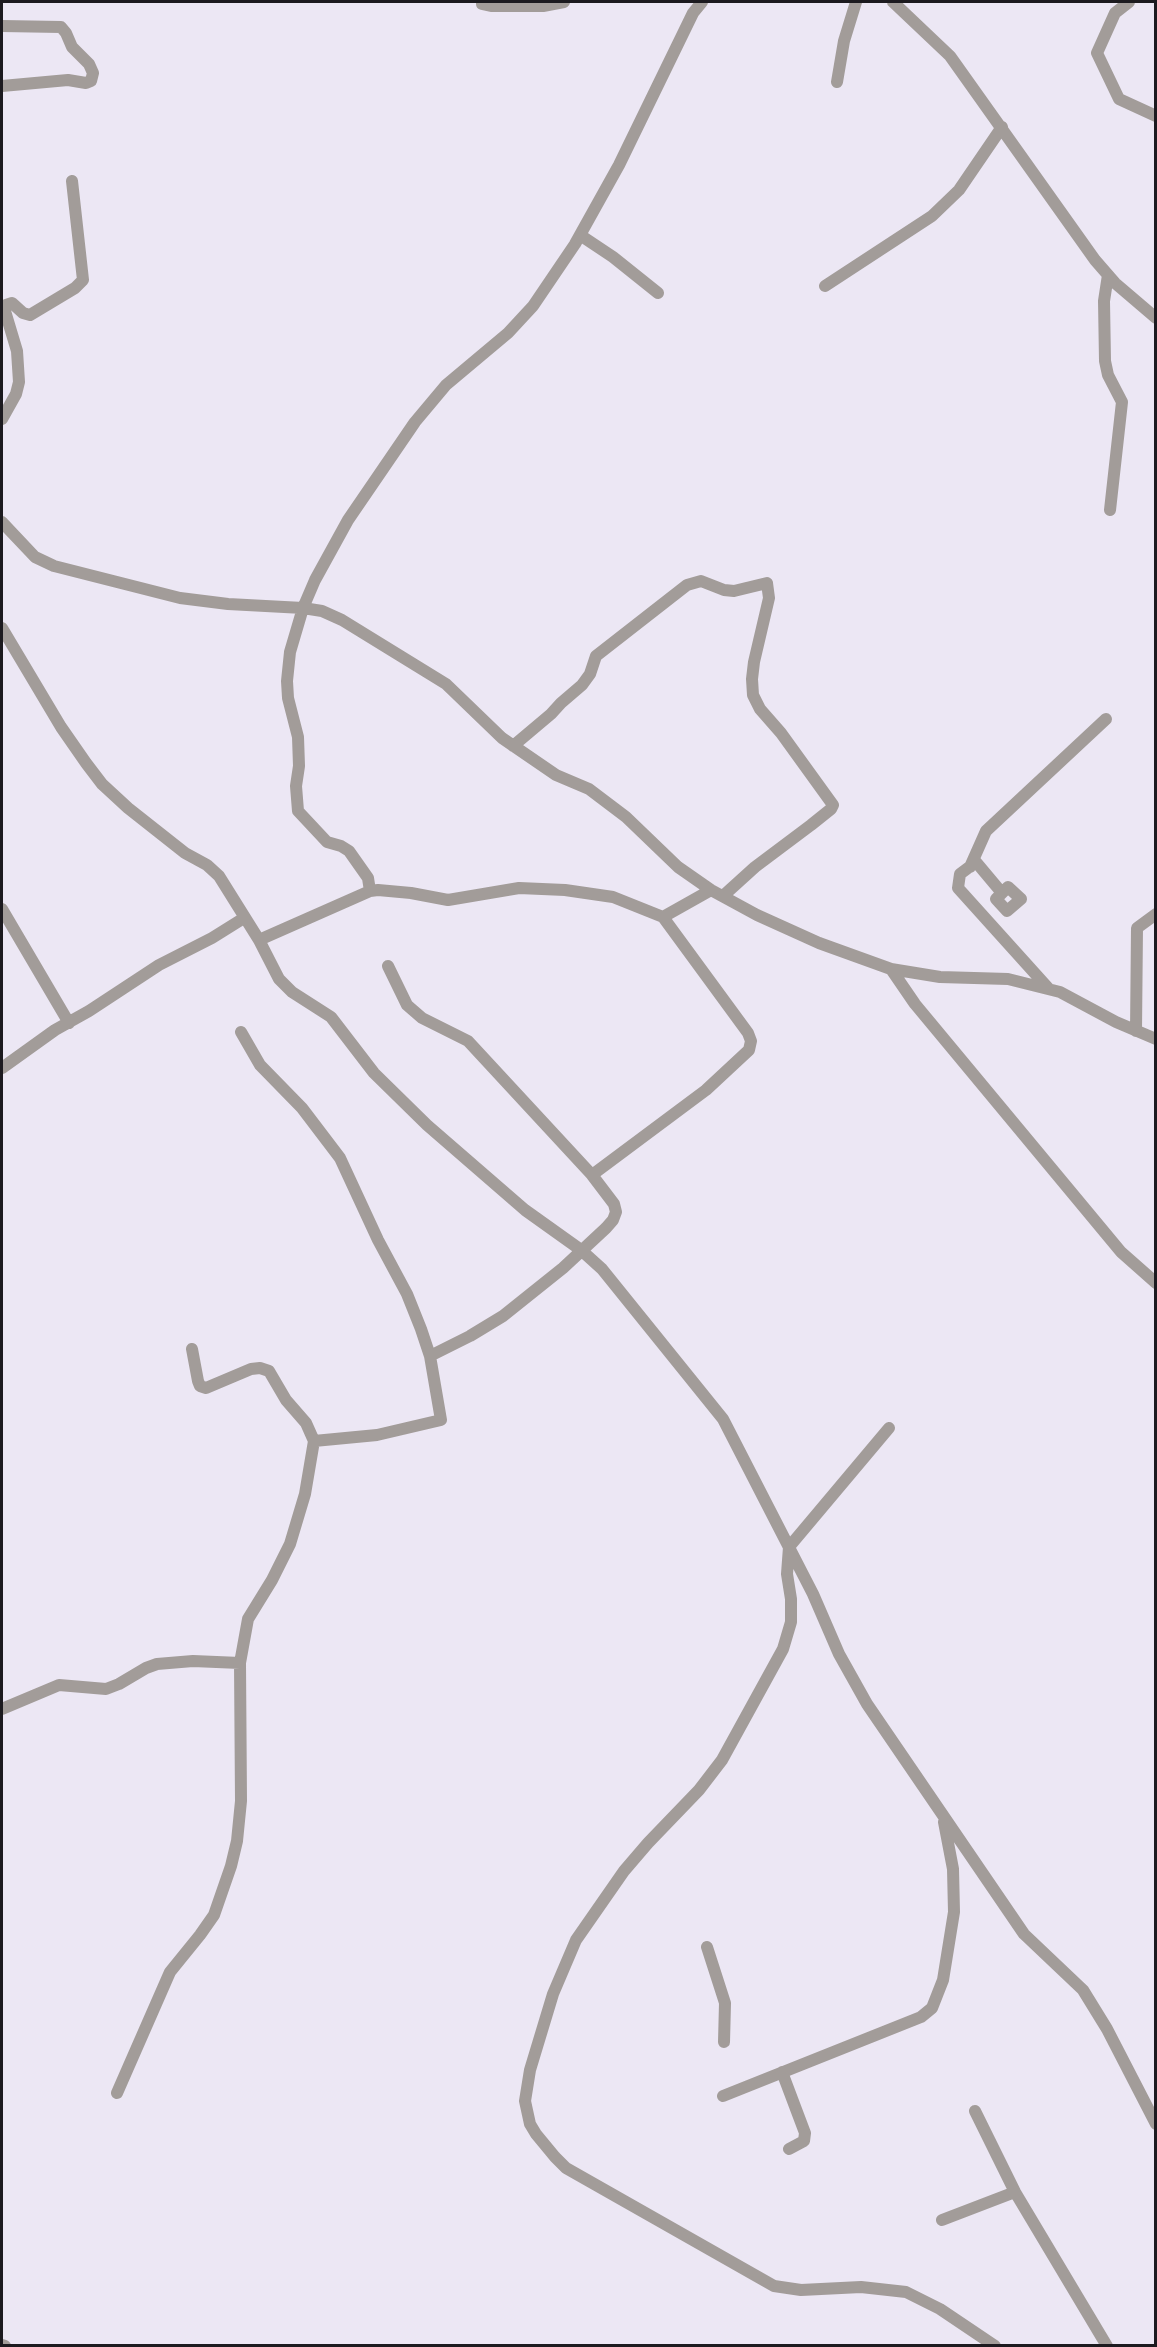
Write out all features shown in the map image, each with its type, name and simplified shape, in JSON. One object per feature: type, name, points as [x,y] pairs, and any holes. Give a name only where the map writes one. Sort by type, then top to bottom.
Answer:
[{"type":"street","points":[[482,2],[482,4],[491,6],[564,2]]},
{"type":"street","points":[[370,891],[368,878],[349,851],[327,842],[298,811],[296,786],[299,766],[298,737],[288,698],[287,674],[295,631],[303,608],[315,580],[348,520],[415,422],[446,385],[508,333],[533,306],[580,235],[619,165],[693,13],[702,2]]},
{"type":"street","points":[[837,82],[844,40],[856,2]]},
{"type":"street","points":[[893,2],[950,56],[1108,275],[1155,318]]},
{"type":"street","points":[[1129,2],[1115,13],[1097,53],[1119,99],[1155,116]]},
{"type":"street","points":[[2,26],[55,25],[61,27],[66,33],[68,42],[89,64],[93,73],[92,81],[86,83],[68,80],[2,86]]},
{"type":"street","points":[[825,286],[932,216],[959,190],[1002,128]]},
{"type":"street","points":[[2,419],[16,394],[19,382],[17,351],[5,311],[6,304],[12,303],[26,315],[30,315],[75,288],[83,280],[72,181]]},
{"type":"street","points":[[580,235],[614,257],[658,293]]},
{"type":"street","points":[[1108,275],[1104,301],[1105,361],[1108,375],[1122,402],[1110,510]]},
{"type":"street","points":[[2,522],[35,557],[54,566],[204,602],[303,608],[322,611],[342,620],[446,684],[502,738],[556,775],[589,789],[626,817],[678,867],[756,915],[891,969],[940,977],[1008,979],[1060,992],[1116,1022],[1155,1039]]},
{"type":"street","points":[[513,746],[582,685],[590,674],[596,656],[687,585],[701,581],[724,590],[734,591],[767,583],[770,598],[754,662],[753,695],[759,709],[781,733],[833,805],[811,825],[717,893],[663,917]]},
{"type":"street","points":[[2,628],[6,646],[102,784],[143,822],[184,853],[207,865],[219,876],[259,940],[279,979],[292,992],[331,1017],[374,1073],[397,1097],[525,1210],[581,1250],[602,1269],[723,1419],[789,1547],[839,1654],[867,1704],[1024,1934],[1083,1990],[1107,2029],[1155,2124]]},
{"type":"street","points":[[970,867],[986,831],[1106,719]]},
{"type":"street","points":[[1002,892],[976,862],[960,874],[958,888],[1049,989]]},
{"type":"street","points":[[259,940],[370,891],[393,890],[448,900],[519,888],[565,890],[613,897],[663,917],[742,1023],[750,1036],[751,1046],[736,1064],[706,1090],[592,1175]]},
{"type":"street","points":[[2,909],[69,1023]]},
{"type":"street","points":[[1136,1031],[1137,928],[1155,914]]},
{"type":"street","points":[[2,1068],[55,1030],[159,965],[212,938],[244,918]]},
{"type":"street","points":[[388,966],[407,1005],[422,1018],[468,1041],[592,1175],[615,1204],[616,1212],[606,1228],[563,1268],[503,1316],[430,1356]]},
{"type":"street","points":[[891,969],[915,1004],[1106,1235],[1155,1283]]},
{"type":"street","points":[[241,1032],[260,1065],[302,1108],[340,1158],[378,1240],[407,1294],[430,1356],[441,1420],[378,1435],[314,1441]]},
{"type":"street","points":[[117,2094],[170,1972],[214,1915],[231,1866],[237,1840],[241,1801],[240,1663],[248,1619],[272,1580],[290,1544],[305,1494],[314,1441],[306,1423],[286,1400],[269,1371],[260,1368],[251,1370],[206,1388],[200,1386],[198,1381],[192,1349]]},
{"type":"street","points":[[890,1428],[789,1547],[787,1574],[791,1599],[791,1622],[783,1648],[722,1761],[699,1790],[624,1871],[576,1940],[554,1994],[530,2070],[525,2101],[530,2124],[543,2144],[566,2168],[774,2286],[801,2290],[861,2287],[906,2292],[940,2309],[995,2346]]},
{"type":"street","points":[[2,1709],[59,1685],[106,1689],[157,1664],[173,1661],[240,1663]]},
{"type":"street","points":[[723,2096],[921,2017],[932,2008],[943,1980],[954,1912],[953,1869],[942,1815]]},
{"type":"street","points":[[707,1947],[725,2003],[724,2042]]},
{"type":"street","points":[[782,2072],[805,2133],[804,2141],[789,2149]]},
{"type":"street","points":[[975,2111],[1015,2192],[1107,2346]]},
{"type":"street","points":[[942,2220],[1015,2192]]}]
